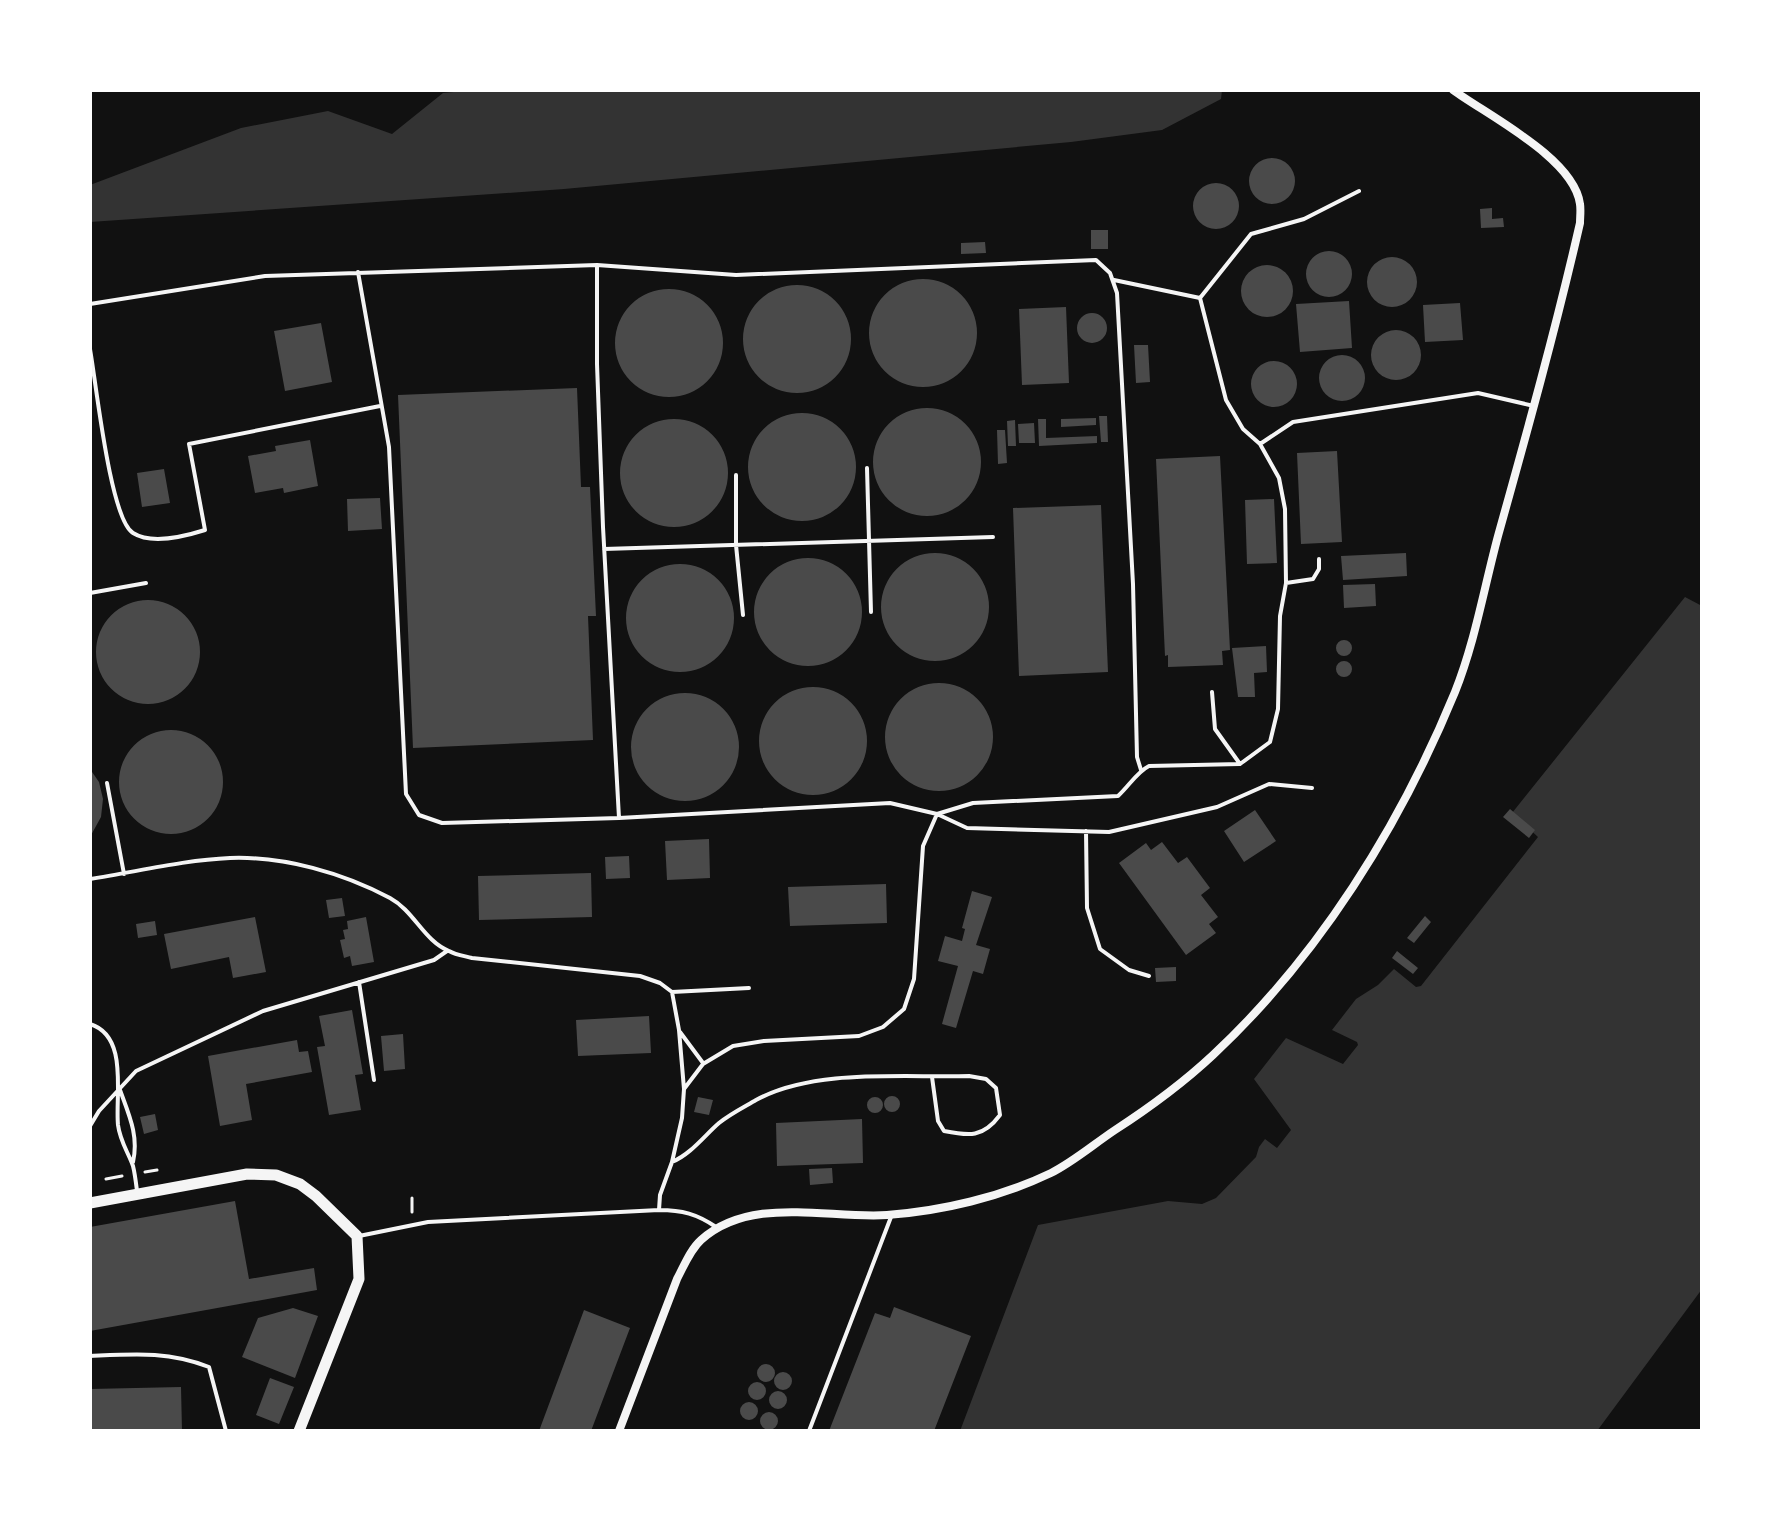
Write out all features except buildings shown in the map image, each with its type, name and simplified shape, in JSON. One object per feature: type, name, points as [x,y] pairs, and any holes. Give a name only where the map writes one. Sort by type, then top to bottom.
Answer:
[{"type":"street","points":[[619,1431],[677,1279],[700,1240],[718,1228],[747,1216],[777,1213],[892,1214],[986,1197],[1055,1171],[1150,1107],[1212,1056],[1311,945],[1357,881],[1403,801],[1456,689],[1534,406],[1580,223],[1580,202],[1573,186],[1547,155],[1521,133],[1453,90]]},
{"type":"street","points":[[90,1203],[247,1174],[276,1175],[300,1184],[316,1196],[357,1236],[359,1279],[299,1431]]},
{"type":"lane","points":[[1200,298],[1251,234],[1304,219],[1359,191]]},
{"type":"lane","points":[[90,304],[265,276],[597,265],[736,275],[1096,260],[1114,280],[1117,293],[1133,584],[1137,757],[1141,770]]},
{"type":"lane","points":[[597,265],[597,364],[604,549],[619,818]]},
{"type":"lane","points":[[358,272],[389,447],[406,794],[419,815],[442,823],[619,818],[890,803],[937,814],[967,828],[1109,832],[1217,807],[1269,784],[1312,788]]},
{"type":"lane","points":[[1114,280],[1200,298]]},
{"type":"lane","points":[[684,1089],[703,1064],[733,1046],[764,1041],[859,1036],[883,1027],[904,1009],[914,979],[923,846],[937,814],[973,803],[1118,796],[1134,782],[1141,770],[1149,766],[1240,764],[1270,742],[1278,709],[1280,616],[1286,583],[1285,509],[1279,478],[1260,444],[1243,429],[1226,400],[1200,298]]},
{"type":"lane","points":[[90,349],[111,477],[121,518],[130,532],[146,539],[190,535],[205,530],[189,444],[380,406]]},
{"type":"lane","points":[[1260,444],[1293,422],[1478,393],[1534,406]]},
{"type":"lane","points":[[867,468],[871,612]]},
{"type":"lane","points":[[736,475],[736,545],[743,615]]},
{"type":"lane","points":[[604,549],[993,537]]},
{"type":"lane","points":[[1286,583],[1313,579],[1319,569],[1319,559]]},
{"type":"lane","points":[[90,593],[146,583]]},
{"type":"lane","points":[[1212,692],[1215,729],[1240,764]]},
{"type":"lane","points":[[107,783],[124,874]]},
{"type":"lane","points":[[1086,831],[1087,908],[1100,949],[1129,970],[1149,976]]},
{"type":"lane","points":[[90,879],[231,858],[270,859],[362,883],[403,905],[435,942],[447,951],[472,958],[640,976],[660,983],[672,992],[749,988]]},
{"type":"lane","points":[[90,1126],[136,1071],[263,1011],[434,960],[447,951]]},
{"type":"lane","points":[[359,982],[374,1080]]},
{"type":"lane","points":[[659,1210],[660,1195],[672,1162],[682,1118],[684,1089],[672,992]]},
{"type":"lane","points":[[90,1024],[109,1039],[116,1056],[118,1123],[123,1147],[132,1164],[138,1195]]},
{"type":"lane","points":[[679,1030],[703,1064]]},
{"type":"lane","points":[[672,1162],[682,1158],[722,1121],[759,1098],[795,1085],[830,1080],[932,1077],[969,1076],[986,1079],[996,1088],[1000,1115],[992,1126],[978,1133],[964,1135],[944,1131],[938,1121],[932,1077]]},
{"type":"lane","points":[[119,1088],[132,1121],[137,1145],[132,1164]]},
{"type":"lane","points":[[357,1236],[428,1222],[659,1210],[678,1210],[700,1216],[718,1228]]},
{"type":"lane","points":[[809,1431],[892,1214]]},
{"type":"lane","points":[[90,1356],[161,1354],[184,1357],[209,1367],[226,1431]]},
{"type":"shaded area","points":[[475,90],[1222,90],[1221,99],[1162,130],[1071,142],[564,189],[90,222],[90,185],[241,128],[328,111],[392,134],[443,93]]},
{"type":"shaded area","points":[[1685,597],[1702,606],[1702,1289],[1597,1431],[960,1431],[1038,1225],[1168,1201],[1202,1204],[1216,1198],[1256,1157],[1265,1139],[1277,1148],[1291,1130],[1254,1079],[1286,1038],[1343,1064],[1358,1045],[1332,1030],[1356,999],[1378,985],[1394,969],[1416,987],[1421,986],[1538,837],[1512,813]]}]
